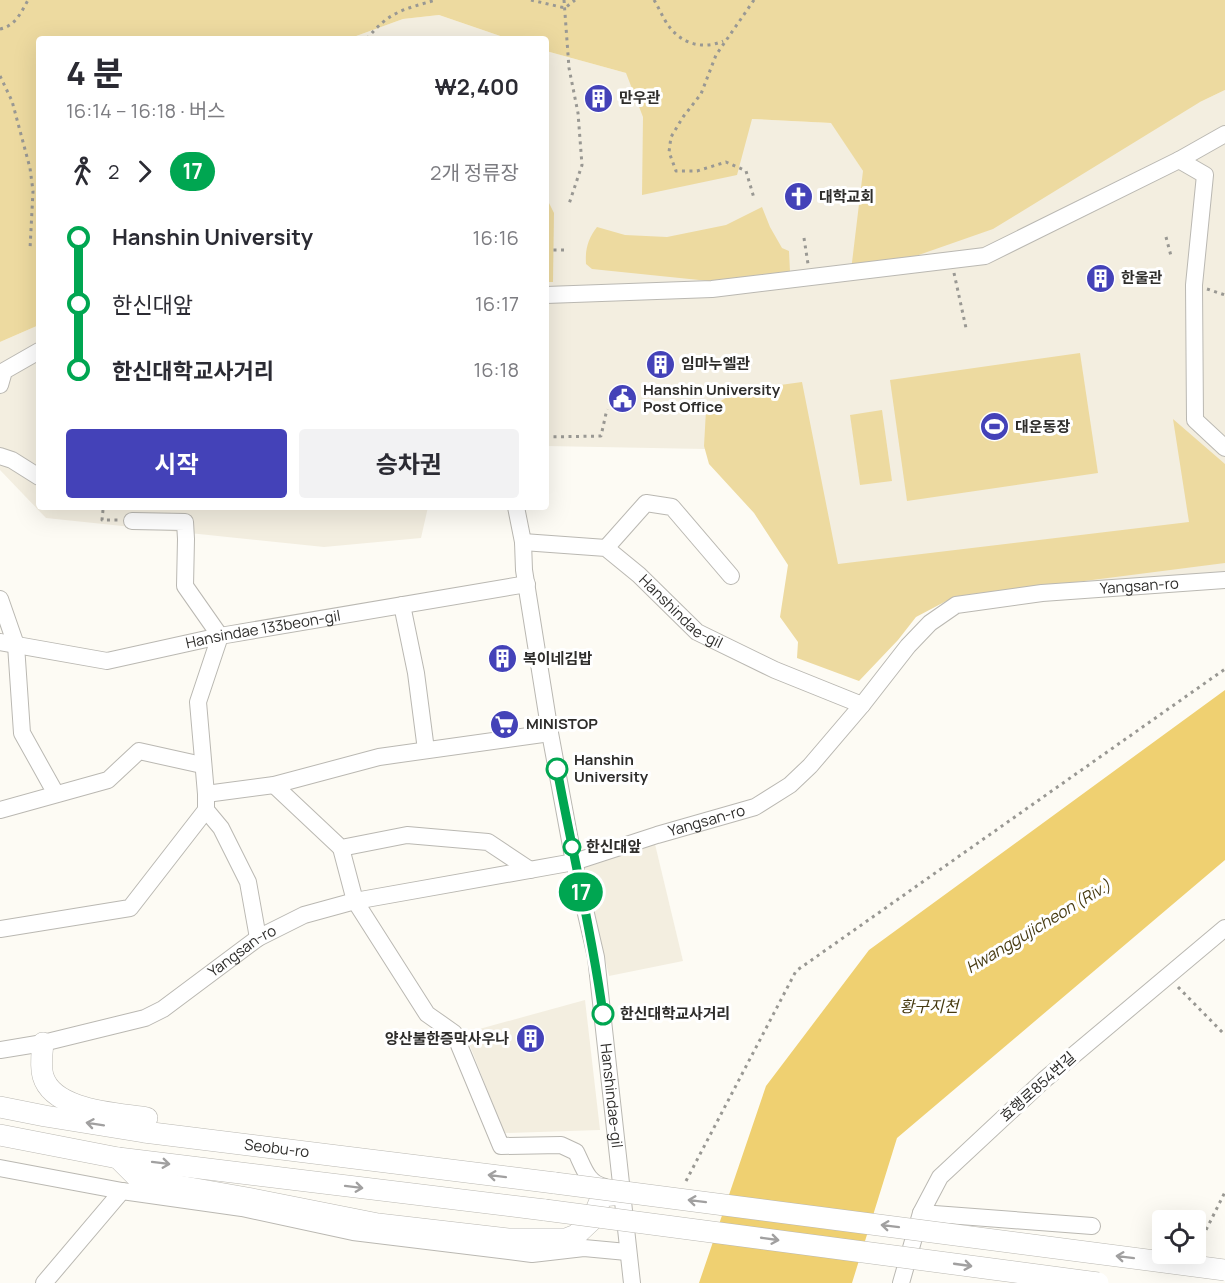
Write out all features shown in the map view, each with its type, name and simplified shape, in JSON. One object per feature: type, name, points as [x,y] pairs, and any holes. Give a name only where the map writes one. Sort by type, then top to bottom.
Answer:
[{"type":"main road","points":[[43,1043],[43,1077],[53,1092],[70,1104],[321,1154]]},
{"type":"main road","name":"Seobu-ro","points":[[0,1107],[144,1132],[1225,1270]]},
{"type":"main road","name":"Seobu-ro","points":[[0,1135],[118,1158],[545,1210],[1098,1283]]},
{"type":"main road","points":[[118,1158],[139,1179],[378,1224],[508,1239],[566,1239],[576,1235],[592,1220],[602,1196],[622,1192]]},
{"type":"street","points":[[549,295],[712,289],[985,256],[1179,160],[1225,134]]},
{"type":"street","points":[[1179,160],[1205,175],[1194,285],[1195,420],[1225,448]]},
{"type":"street","points":[[0,385],[4,370],[36,353]]},
{"type":"street","points":[[0,456],[12,460],[36,475]]},
{"type":"street","points":[[523,542],[606,548],[646,503],[672,507],[731,576]]},
{"type":"street","name":"Hanshindae-gil","points":[[517,510],[550,733],[574,861],[596,957],[632,1283]]},
{"type":"street","points":[[132,521],[185,522],[185,586],[220,636],[198,702],[206,802],[248,882],[258,938]]},
{"type":"street","name":"Hanshindae-gil","points":[[606,548],[639,575],[697,632],[775,670],[862,705]]},
{"type":"street","name":"Yangsan-ro","points":[[0,1050],[43,1043],[146,1018],[163,1009],[258,938],[304,915],[355,901],[574,861],[755,807],[797,779],[810,766],[908,646],[930,623],[956,605],[1042,593],[1225,579]]},
{"type":"street","name":"Hansindae 133beon-gil","points":[[8,643],[107,661],[220,636],[527,584]]},
{"type":"street","points":[[0,599],[22,733],[56,794]]},
{"type":"street","points":[[402,605],[416,673],[426,750]]},
{"type":"street","points":[[0,929],[130,908],[206,802],[379,757],[550,733]]},
{"type":"street","points":[[0,810],[108,780],[139,752],[202,765]]},
{"type":"street","points":[[274,785],[341,848],[355,901],[427,1014],[454,1034],[501,1146],[561,1145],[576,1152],[588,1178],[596,1185],[622,1192]]},
{"type":"street","points":[[341,848],[407,835],[488,842],[530,870]]},
{"type":"street","name":"효행로854번길","points":[[901,1283],[921,1213],[940,1177],[1044,1080],[1225,928]]},
{"type":"street","points":[[0,1168],[122,1191],[242,1208],[354,1232],[532,1254],[584,1248],[627,1252]]},
{"type":"street","points":[[44,1283],[122,1191]]},
{"type":"street","points":[[921,1213],[1092,1226]]},
{"type":"path","points":[[0,29],[15,22],[28,0]]},
{"type":"path","points":[[369,36],[378,25],[394,14],[436,0]]},
{"type":"path","points":[[531,0],[565,8]]},
{"type":"path","points":[[564,0],[568,68],[578,113],[582,165],[569,204]]},
{"type":"path","points":[[565,8],[575,0]]},
{"type":"path","points":[[654,0],[668,26],[684,40],[706,46],[725,40]]},
{"type":"path","points":[[754,0],[716,55],[701,94],[683,117],[672,137],[669,152],[676,171],[697,171],[726,162],[746,171],[754,198]]},
{"type":"path","points":[[0,76],[12,101],[30,168],[33,191],[30,249]]},
{"type":"path","points":[[1166,237],[1171,256]]},
{"type":"path","points":[[804,238],[809,277]]},
{"type":"path","points":[[549,250],[568,250]]},
{"type":"path","points":[[951,260],[966,328]]},
{"type":"path","points":[[549,436],[601,436],[607,408]]},
{"type":"path","points":[[103,510],[102,520],[132,521]]},
{"type":"path","points":[[686,1181],[796,971],[1225,669]]},
{"type":"path","points":[[1167,975],[1225,1035]]},
{"type":"path","points":[[1206,1231],[1225,1192]]},
{"type":"shaded area","points":[[0,0],[1225,0],[1225,90],[1200,102],[993,229],[850,279],[863,171],[831,123],[752,119],[737,175],[642,195],[643,117],[626,73],[549,52],[549,36],[500,36],[439,15],[403,19],[356,36],[36,36],[36,326],[0,342]]},
{"type":"shaded area","points":[[439,15],[500,36],[356,36],[403,19]]},
{"type":"shaded area","points":[[549,52],[626,73],[752,119],[832,123],[863,171],[1200,102],[1225,90],[1225,574],[957,600],[858,604],[705,449],[549,446]]},
{"type":"shaded area","points":[[549,203],[554,213],[553,282],[549,282]]},
{"type":"shaded area","points":[[762,207],[782,248],[789,251],[790,272],[709,281],[592,269],[586,264],[588,244],[597,227],[625,235],[667,237],[726,225]]},
{"type":"shaded area","points":[[36,326],[36,508],[0,470],[0,342]]},
{"type":"shaded area","name":"대운동장","points":[[1080,353],[1098,473],[907,501],[890,380]]},
{"type":"shaded area","points":[[802,382],[838,564],[1189,522],[1173,419],[1225,464],[1225,563],[952,598],[916,617],[898,640],[859,681],[797,658],[798,642],[780,617],[788,565],[754,513],[709,464],[704,446],[706,410],[737,391]]},
{"type":"shaded area","points":[[882,410],[892,481],[860,485],[850,415]]},
{"type":"shaded area","points":[[38,510],[427,510],[421,538],[324,547],[46,518]]},
{"type":"shaded area","points":[[654,840],[683,961],[609,976],[583,862]]},
{"type":"shaded area","points":[[585,1000],[600,1130],[504,1133],[465,1033]]},
{"type":"water","name":"황구지천","points":[[1225,690],[1225,860],[897,1138],[852,1283],[699,1283],[766,1086],[869,950]]},
{"type":"bus line","name":"17","points":[[557,769],[574,861],[596,957],[603,1014]]},
{"type":"place","name":"만우관","points":[[598,98]]},
{"type":"place","name":"대학교회","points":[[798,197]]},
{"type":"place","name":"한울관","points":[[1100,278]]},
{"type":"place","name":"임마누엘관","points":[[660,364]]},
{"type":"place","name":"Hanshin University Post Office","points":[[622,399]]},
{"type":"place","name":"대운동장","points":[[994,427]]},
{"type":"place","name":"복이네김밥","points":[[502,659]]},
{"type":"place","name":"MINISTOP","points":[[505,724]]},
{"type":"place","name":"Hanshin University","points":[[557,769]]},
{"type":"place","name":"한신대앞","points":[[572,847]]},
{"type":"place","name":"한신대학교사거리","points":[[603,1014]]},
{"type":"place","name":"양산불한증막사우나","points":[[530,1039]]},
{"type":"water label","name":"Hwanggujicheon (Riv.)","points":[[1038,926]]}]
